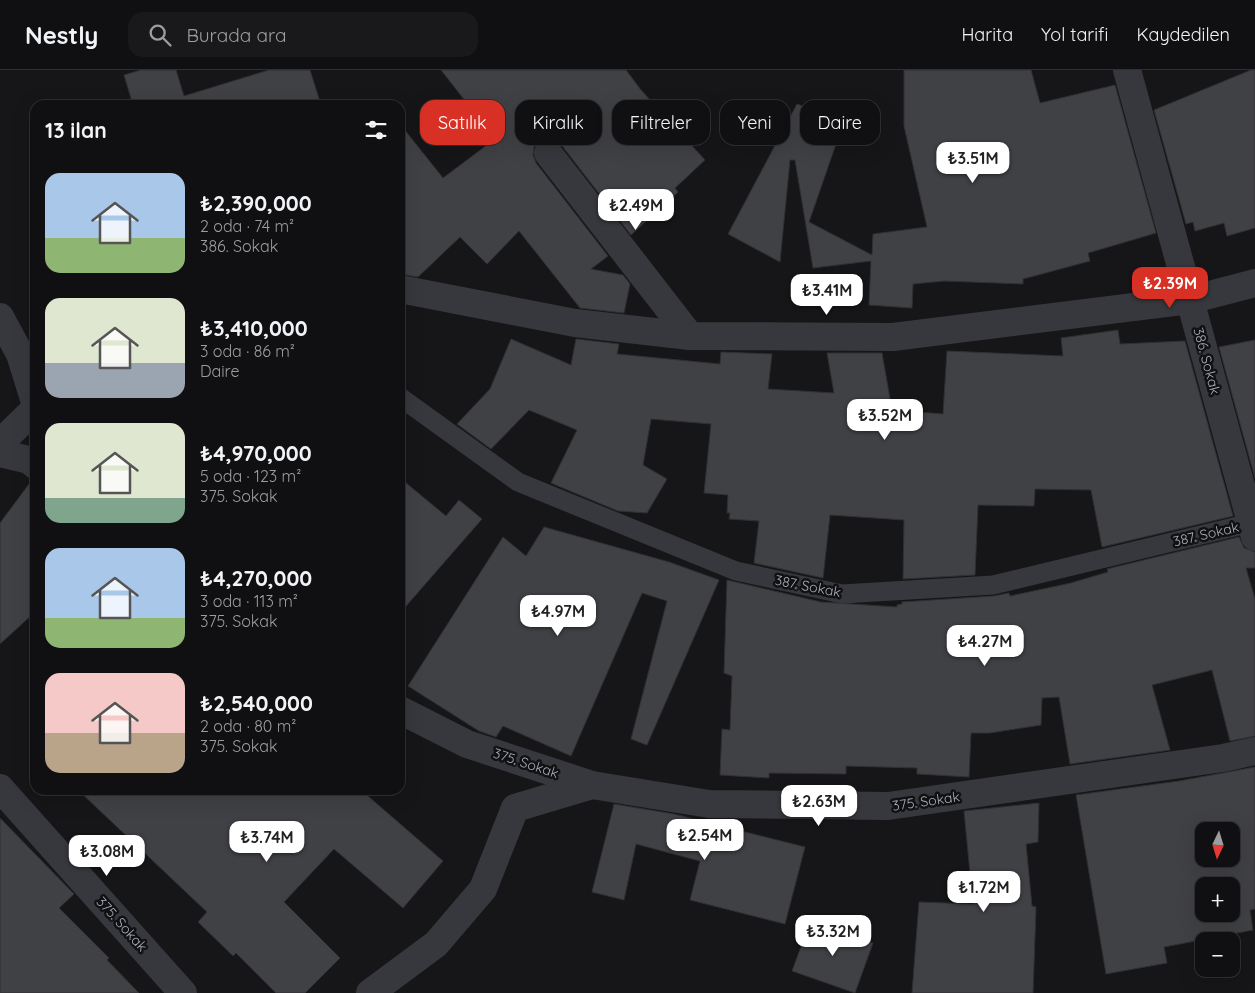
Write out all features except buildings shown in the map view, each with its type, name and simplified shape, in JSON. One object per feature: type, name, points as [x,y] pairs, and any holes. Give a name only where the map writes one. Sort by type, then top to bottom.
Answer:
[{"type":"street","name":"386. Sokak","points":[[1127,70],[1254,528]]},
{"type":"street","points":[[548,153],[690,336]]},
{"type":"street","points":[[405,290],[575,323],[690,336],[893,338],[1190,300],[1255,283]]},
{"type":"street","points":[[0,317],[20,354],[30,386]]},
{"type":"street","points":[[0,443],[30,414]]},
{"type":"street","points":[[0,453],[30,461]]},
{"type":"street","name":"375. Sokak","points":[[405,713],[467,744],[592,784],[709,804],[888,806],[1224,758],[1255,751]]},
{"type":"street","points":[[370,993],[436,944],[483,888],[515,808],[592,784]]},
{"type":"street","name":"375. Sokak","points":[[0,788],[183,993]]},
{"type":"lane","name":"387. Sokak","points":[[405,401],[518,482],[736,572],[842,594],[993,585],[1254,528]]}]
